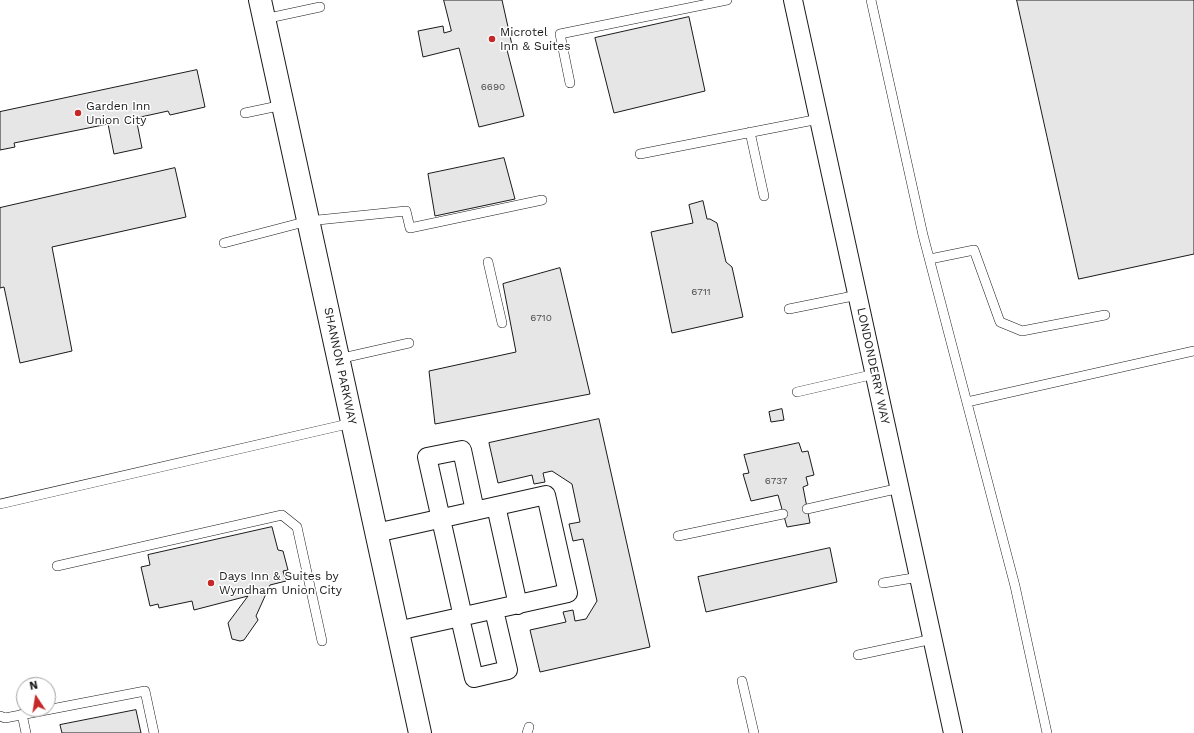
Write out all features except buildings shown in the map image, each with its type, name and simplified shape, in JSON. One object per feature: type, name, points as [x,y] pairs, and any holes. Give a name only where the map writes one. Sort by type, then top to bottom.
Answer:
[{"type":"street","name":"LONDONDERRY WAY","points":[[793,0],[953,733]]},
{"type":"street","name":"SHANNON PARKWAY","points":[[262,10],[420,733]]},
{"type":"street","points":[[475,511],[462,450],[427,457],[474,678],[508,670],[494,610]]},
{"type":"street","points":[[376,533],[546,495],[568,593],[397,632]]},
{"type":"street","points":[[496,506],[518,604]]},
{"type":"lane","points":[[570,83],[560,34],[727,0]]},
{"type":"lane","points":[[871,0],[930,259],[1015,586],[1047,733]]},
{"type":"lane","points":[[262,10],[320,7]]},
{"type":"lane","points":[[245,113],[283,105]]},
{"type":"lane","points":[[640,154],[819,118]]},
{"type":"lane","points":[[750,132],[764,196]]},
{"type":"lane","points":[[224,242],[308,221],[406,211],[410,228],[542,200]]},
{"type":"lane","points":[[930,259],[974,250],[1000,322],[1022,331],[1105,315]]},
{"type":"lane","points":[[488,262],[502,322]]},
{"type":"lane","points":[[789,309],[858,295]]},
{"type":"lane","points":[[338,359],[409,343]]},
{"type":"lane","points":[[967,402],[1194,352]]},
{"type":"lane","points":[[797,392],[875,374]]},
{"type":"lane","points":[[0,504],[352,423]]},
{"type":"lane","points":[[807,509],[900,488]]},
{"type":"lane","points":[[678,536],[783,514]]},
{"type":"lane","points":[[57,566],[282,515],[297,527],[322,641]]},
{"type":"lane","points":[[883,583],[919,577]]},
{"type":"lane","points":[[858,655],[932,639]]},
{"type":"lane","points":[[742,680],[754,733]]},
{"type":"lane","points":[[56,708],[145,691],[154,733]]},
{"type":"lane","points":[[0,716],[5,718],[16,715]]},
{"type":"lane","points":[[23,717],[26,733]]},
{"type":"place","name":"Microtel Inn & Suites","points":[[492,39]]},
{"type":"place","name":"Garden Inn Union City","points":[[78,113]]},
{"type":"place","name":"Days Inn & Suites by Wyndham Union City","points":[[211,583]]}]
